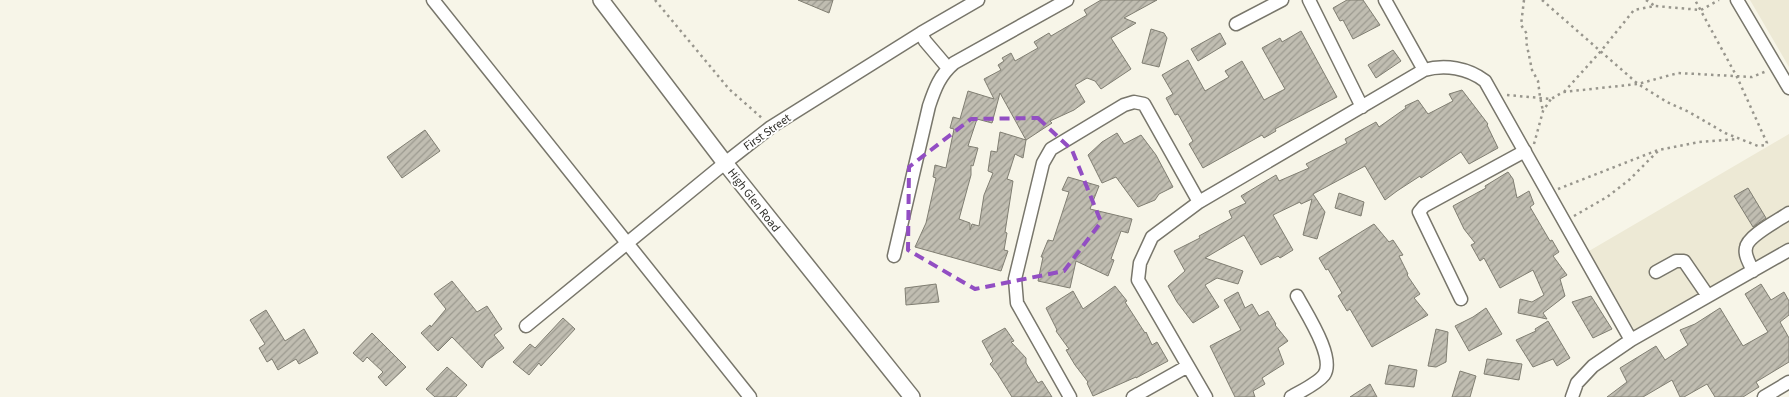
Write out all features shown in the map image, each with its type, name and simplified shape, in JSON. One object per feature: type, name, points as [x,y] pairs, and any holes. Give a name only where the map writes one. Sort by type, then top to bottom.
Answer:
[{"type":"main road","name":"High Glen Road","points":[[601,0],[724,163],[912,397]]},
{"type":"street","points":[[433,0],[750,397]]},
{"type":"street","name":"First Street","points":[[526,326],[724,163],[771,127],[921,33],[978,0]]},
{"type":"street","points":[[894,256],[929,106],[936,86],[948,68],[1067,0]]},
{"type":"street","points":[[1236,24],[1282,0]]},
{"type":"street","points":[[1309,0],[1362,107]]},
{"type":"street","points":[[1385,0],[1424,70]]},
{"type":"street","points":[[1737,0],[1789,88]]},
{"type":"street","points":[[921,33],[925,41],[948,68]]},
{"type":"street","points":[[1206,397],[1138,280],[1144,252],[1152,237],[1199,202],[1424,70],[1437,66],[1460,69],[1476,74],[1485,81],[1631,340]]},
{"type":"street","points":[[1070,397],[1017,303],[1015,295],[1015,278],[1040,174],[1047,155],[1051,149],[1124,104],[1134,102],[1144,104],[1199,202]]},
{"type":"street","points":[[1462,299],[1420,212],[1424,206],[1525,151]]},
{"type":"street","points":[[1753,270],[1746,253],[1746,246],[1750,239],[1789,213]]},
{"type":"street","points":[[1572,397],[1577,383],[1593,366],[1631,340],[1789,250]]},
{"type":"street","points":[[1656,272],[1676,261],[1684,261],[1708,296]]},
{"type":"street","points":[[1291,397],[1320,379],[1328,364],[1326,353],[1297,296]]},
{"type":"street","points":[[1133,397],[1188,366]]},
{"type":"street","points":[[1764,397],[1789,382]]},
{"type":"path","points":[[655,0],[728,89],[771,127]]},
{"type":"path","points":[[1524,0],[1521,25],[1527,34],[1526,42],[1532,70],[1538,81],[1543,110]]},
{"type":"path","points":[[1542,0],[1638,84],[1725,133],[1758,146],[1764,146],[1767,143],[1737,77],[1695,0]]},
{"type":"path","points":[[1646,0],[1655,6]]},
{"type":"path","points":[[1563,92],[1601,51],[1634,10],[1655,6],[1701,10],[1719,0]]},
{"type":"path","points":[[1525,151],[1533,146],[1537,137],[1543,110],[1551,98],[1563,92],[1638,84],[1678,73],[1752,77],[1777,68]]},
{"type":"path","points":[[1493,93],[1551,98]]},
{"type":"path","points":[[1548,193],[1659,150],[1699,142],[1740,139]]},
{"type":"path","points":[[1564,222],[1607,197],[1629,180],[1659,150]]},
{"type":"highlighted area","points":[[1038,118],[1072,150],[1101,222],[1064,271],[975,289],[908,250],[909,167],[971,119]]},
{"type":"shaded area","points":[[1750,0],[1789,0],[1789,67]]},
{"type":"shaded area","points":[[1789,134],[1789,244],[1635,331],[1589,251]]},
{"type":"building","points":[[798,0],[833,0],[829,13]]},
{"type":"building","points":[[1101,0],[1157,0],[1124,18],[1136,23],[1111,38],[1131,69],[1101,89],[1095,81],[1087,78],[1075,85],[1085,102],[1074,110],[1050,121],[1052,123],[1026,140],[1023,158],[1015,154],[1007,179],[1013,181],[1005,232],[1007,233],[1004,250],[1008,251],[1001,271],[915,247],[926,223],[936,178],[933,177],[935,165],[946,168],[954,129],[950,128],[953,117],[960,119],[968,91],[994,99],[984,79],[1001,70],[998,65],[1004,61],[1002,58],[1011,53],[1015,61],[1038,48],[1034,42],[1049,33],[1051,36],[1087,15],[1084,10]],"holes":[[[1000,93],[1026,140],[1000,132],[997,152],[991,151],[988,171],[993,173],[984,195],[979,226],[972,224],[970,230],[970,223],[959,219],[971,175],[971,165],[973,166],[978,148],[968,146],[977,119],[992,123]]]},
{"type":"building","points":[[1347,0],[1363,0],[1380,25],[1353,39],[1343,20],[1340,21],[1333,8]]},
{"type":"building","points":[[1151,29],[1164,33],[1167,38],[1159,67],[1142,63]]},
{"type":"building","points":[[1301,31],[1337,97],[1275,129],[1276,131],[1264,138],[1262,135],[1203,168],[1189,144],[1193,141],[1178,114],[1175,115],[1166,98],[1173,94],[1162,75],[1188,60],[1205,91],[1229,77],[1225,71],[1242,61],[1264,100],[1285,89],[1262,48],[1280,38],[1282,42]]},
{"type":"building","points":[[1220,33],[1226,44],[1198,61],[1191,49]]},
{"type":"building","points":[[1393,50],[1401,61],[1376,78],[1368,65]]},
{"type":"building","points":[[1462,90],[1488,124],[1498,148],[1469,164],[1461,152],[1421,178],[1420,176],[1385,200],[1365,166],[1313,194],[1325,212],[1317,239],[1303,235],[1312,199],[1301,204],[1300,202],[1273,215],[1293,250],[1280,258],[1278,256],[1261,265],[1244,235],[1205,258],[1243,271],[1238,284],[1217,278],[1205,285],[1219,307],[1193,323],[1177,302],[1168,286],[1185,271],[1174,251],[1200,238],[1199,236],[1232,218],[1229,211],[1246,203],[1241,196],[1276,175],[1279,181],[1309,168],[1306,164],[1347,143],[1345,139],[1376,122],[1379,127],[1406,108],[1405,106],[1418,100],[1428,114],[1453,101],[1449,94]]},
{"type":"building","points":[[425,130],[440,151],[402,178],[387,157]]},
{"type":"building","points":[[1117,133],[1124,144],[1141,135],[1156,155],[1173,187],[1159,194],[1155,200],[1138,207],[1116,177],[1102,183],[1088,155],[1102,142]]},
{"type":"building","points":[[1508,172],[1513,179],[1517,198],[1529,191],[1534,204],[1530,207],[1550,241],[1552,240],[1559,252],[1553,256],[1567,275],[1560,279],[1565,296],[1543,313],[1547,319],[1518,313],[1520,299],[1532,302],[1544,295],[1533,270],[1500,288],[1484,258],[1480,261],[1471,245],[1475,243],[1464,229],[1453,206],[1486,188],[1485,186]]},
{"type":"building","points":[[1068,177],[1099,186],[1090,209],[1132,219],[1128,233],[1121,231],[1111,259],[1114,260],[1108,276],[1076,261],[1070,288],[1038,281],[1043,257],[1041,257],[1048,240],[1053,241],[1069,192],[1062,190]]},
{"type":"building","points":[[1748,188],[1766,218],[1753,227],[1734,196]]},
{"type":"building","points":[[1339,193],[1364,202],[1361,216],[1335,208]]},
{"type":"building","points":[[1374,224],[1389,242],[1393,240],[1403,255],[1399,256],[1407,275],[1420,294],[1414,298],[1428,315],[1372,347],[1350,309],[1347,311],[1338,296],[1342,293],[1319,258]]},
{"type":"building","points":[[452,281],[477,312],[487,306],[502,329],[494,335],[504,348],[486,361],[482,368],[452,337],[438,351],[421,333],[430,325],[431,327],[446,309],[434,294]]},
{"type":"building","points":[[936,284],[939,302],[906,305],[905,288]]},
{"type":"building","points":[[1761,284],[1771,300],[1784,292],[1789,301],[1789,315],[1780,322],[1789,338],[1789,362],[1756,382],[1759,387],[1743,397],[1715,397],[1707,384],[1684,397],[1680,397],[1672,380],[1643,397],[1607,397],[1627,382],[1620,368],[1656,346],[1665,360],[1688,345],[1680,330],[1695,324],[1720,308],[1743,346],[1768,332],[1745,294]]},
{"type":"building","points":[[1115,286],[1127,301],[1125,302],[1146,332],[1152,345],[1157,342],[1168,361],[1136,378],[1093,396],[1088,382],[1066,350],[1069,349],[1056,331],[1046,308],[1073,291],[1083,309]]},
{"type":"building","points":[[1238,292],[1245,308],[1252,304],[1259,316],[1268,311],[1275,325],[1288,341],[1278,348],[1284,364],[1262,378],[1265,384],[1253,391],[1255,397],[1235,397],[1210,346],[1241,330],[1224,300]]},
{"type":"building","points":[[1591,296],[1612,329],[1593,338],[1572,302]]},
{"type":"building","points":[[1486,308],[1502,334],[1469,351],[1455,326]]},
{"type":"building","points":[[266,310],[285,341],[304,329],[318,353],[299,364],[296,359],[278,370],[272,359],[267,362],[259,348],[265,344],[250,320]]},
{"type":"building","points":[[563,318],[575,329],[541,366],[539,363],[529,375],[513,362],[530,344],[535,348]]},
{"type":"building","points":[[1548,321],[1570,358],[1557,366],[1553,359],[1533,367],[1516,340],[1536,331],[1535,329]]},
{"type":"building","points":[[1005,328],[1014,341],[1011,342],[1026,358],[1026,363],[1038,383],[1042,381],[1052,397],[1012,397],[990,364],[993,361],[982,341]]},
{"type":"building","points":[[1436,329],[1448,332],[1446,362],[1436,367],[1428,366]]},
{"type":"building","points":[[372,333],[406,367],[386,386],[378,377],[383,372],[367,357],[363,362],[353,353]]},
{"type":"building","points":[[1487,359],[1522,364],[1519,380],[1484,374]]},
{"type":"building","points":[[1389,365],[1417,370],[1414,387],[1385,384]]},
{"type":"building","points":[[447,367],[467,385],[456,397],[435,397],[426,389]]},
{"type":"building","points":[[1460,371],[1476,376],[1470,397],[1452,397]]},
{"type":"building","points":[[1370,384],[1377,397],[1350,397]]}]
